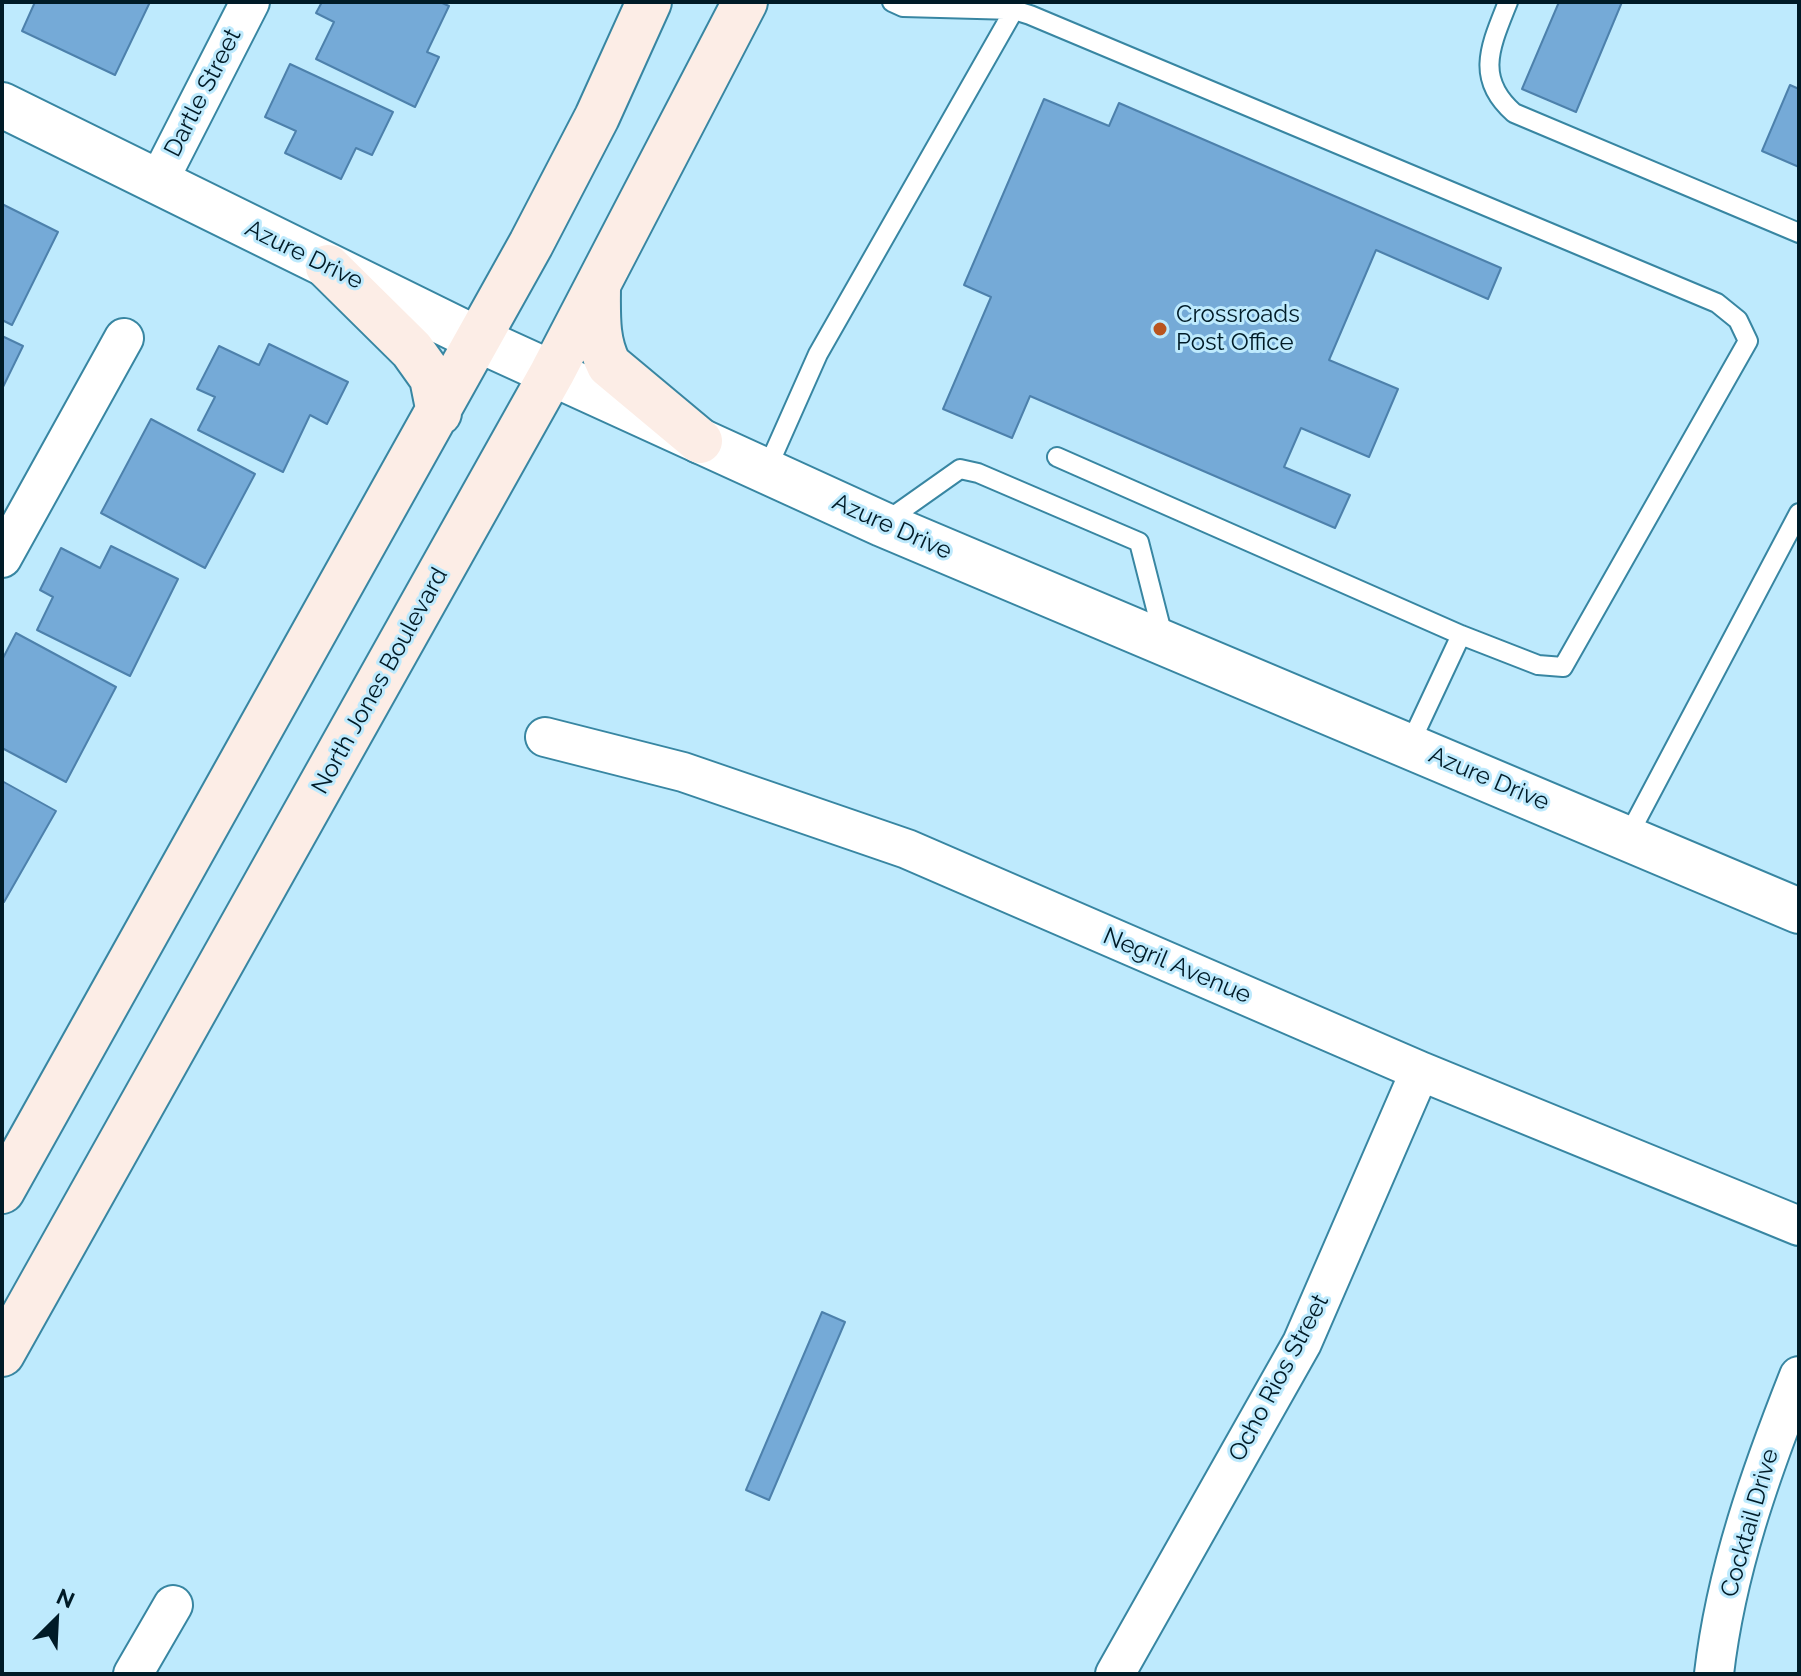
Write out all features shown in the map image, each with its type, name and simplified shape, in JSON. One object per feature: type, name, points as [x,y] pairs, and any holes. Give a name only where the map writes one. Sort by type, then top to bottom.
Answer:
[{"type":"main road","points":[[2,1191],[479,340],[597,117],[649,2]]},
{"type":"main road","name":"North Jones Boulevard","points":[[2,1354],[552,373],[745,2]]},
{"type":"main road","points":[[328,267],[412,350],[432,378],[439,413]]},
{"type":"main road","points":[[598,283],[601,350],[609,365],[700,441]]},
{"type":"street","name":"Dartle Street","points":[[157,184],[250,2]]},
{"type":"street","name":"Azure Drive","points":[[2,105],[479,340],[882,524],[1799,911]]},
{"type":"street","points":[[2,558],[124,338]]},
{"type":"street","name":"Negril Avenue","points":[[545,737],[683,772],[907,849],[1420,1071],[1799,1226]]},
{"type":"street","name":"Ocho Rios Street","points":[[1115,1674],[1302,1343],[1420,1071]]},
{"type":"street","name":"Cocktail Drive","points":[[1714,1674],[1719,1632],[1755,1489],[1799,1376]]},
{"type":"street","points":[[133,1674],[173,1605]]},
{"type":"lane","points":[[892,2],[903,7],[1014,10],[1717,303],[1738,320],[1748,341],[1563,667],[1538,665],[1461,635],[1057,457]]},
{"type":"lane","points":[[1508,2],[1489,57],[1496,97],[1514,113],[1799,233]]},
{"type":"lane","points":[[766,471],[818,354],[1014,10]]},
{"type":"lane","points":[[882,524],[960,469],[978,473],[1139,542],[1164,643]]},
{"type":"lane","points":[[1627,838],[1799,513]]},
{"type":"lane","points":[[1409,746],[1461,635]]},
{"type":"building","points":[[35,2],[150,2],[115,75],[22,31]]},
{"type":"building","points":[[322,2],[440,2],[449,6],[427,52],[439,57],[415,107],[316,59],[334,22],[316,13]]},
{"type":"building","points":[[1559,2],[1622,2],[1576,112],[1522,89]]},
{"type":"building","points":[[290,64],[393,112],[372,155],[356,148],[341,179],[285,153],[296,131],[265,117]]},
{"type":"building","points":[[1790,85],[1799,89],[1799,167],[1762,151]]},
{"type":"building","name":"Crossroads Post Office","points":[[1044,99],[1109,126],[1119,103],[1501,268],[1488,299],[1376,250],[1329,360],[1398,389],[1369,457],[1301,428],[1284,467],[1350,495],[1335,528],[1030,396],[1012,438],[943,409],[991,297],[964,285]]},
{"type":"building","points":[[2,204],[58,232],[12,325],[2,320]]},
{"type":"building","points":[[2,336],[23,346],[2,389]]},
{"type":"building","points":[[269,344],[348,382],[327,424],[310,415],[283,472],[198,430],[215,397],[197,389],[219,346],[259,365]]},
{"type":"building","points":[[151,419],[255,474],[205,568],[101,513]]},
{"type":"building","points":[[111,546],[178,579],[130,676],[37,630],[53,597],[40,590],[61,548],[100,568]]},
{"type":"building","points":[[16,633],[116,687],[66,782],[2,748],[2,660]]},
{"type":"building","points":[[2,781],[56,811],[4,902],[2,901]]},
{"type":"building","points":[[822,1312],[845,1322],[769,1500],[746,1490]]},
{"type":"place","name":"Crossroads Post Office","points":[[1160,329]]}]
